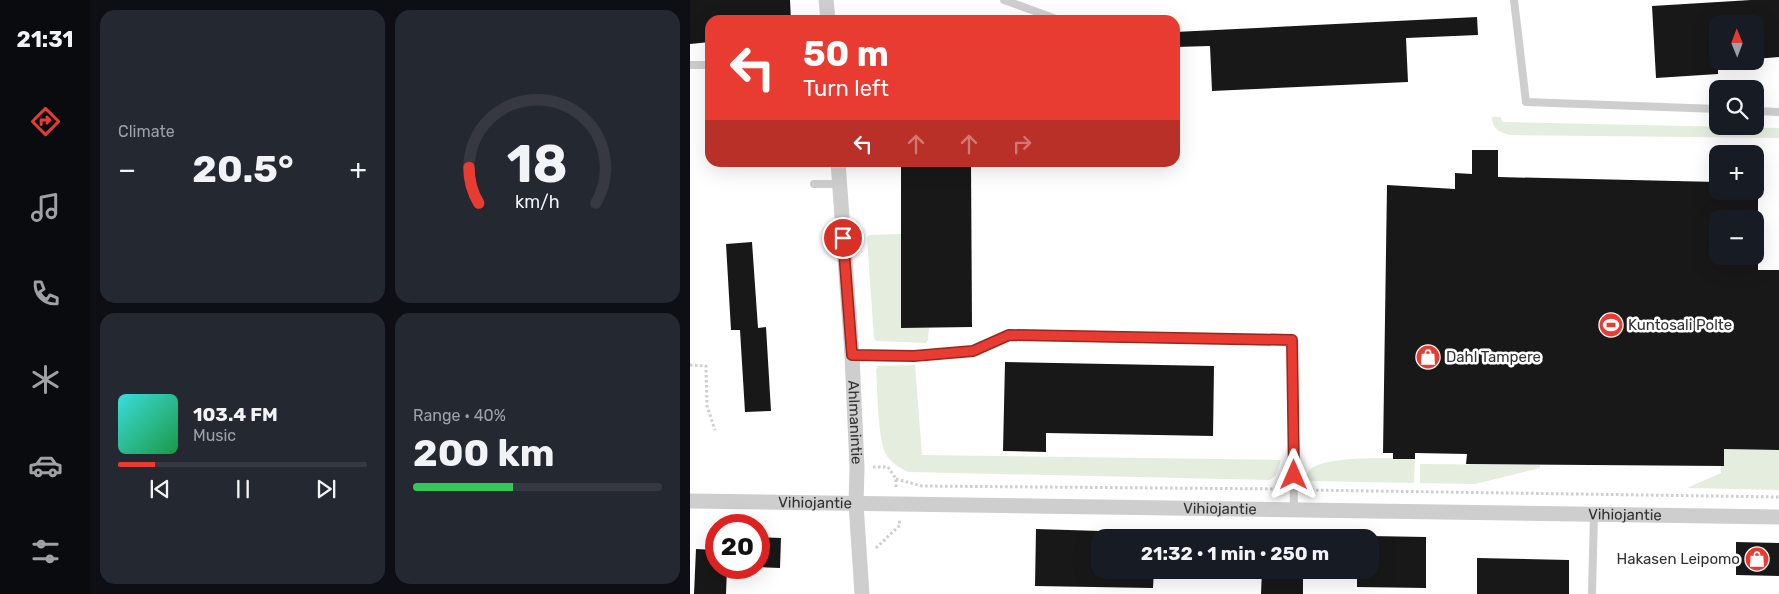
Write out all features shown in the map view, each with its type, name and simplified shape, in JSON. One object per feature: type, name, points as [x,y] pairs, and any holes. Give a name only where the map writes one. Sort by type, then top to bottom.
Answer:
[{"type":"street","points":[[826,0],[828,15]]},
{"type":"street","name":"Ahlmanintie","points":[[838,167],[852,355],[857,468],[856,504],[862,594]]},
{"type":"street","name":"Vihiojantie","points":[[690,501],[1779,517]]},
{"type":"lane","points":[[1004,0],[1045,15]]},
{"type":"lane","points":[[1514,0],[1526,102],[1709,109]]},
{"type":"lane","points":[[690,65],[705,65]]},
{"type":"lane","points":[[1764,111],[1779,112]]},
{"type":"lane","points":[[814,184],[839,184]]},
{"type":"lane","points":[[852,355],[914,356],[973,351],[1009,335],[1292,340],[1294,510]]},
{"type":"lane","points":[[1592,594],[1594,514]]},
{"type":"path","points":[[690,365],[706,366],[707,406],[715,430]]},
{"type":"path","points":[[896,479],[922,486],[1294,489],[1779,497]]},
{"type":"shaded area","points":[[1492,117],[1501,117],[1502,122],[1709,126],[1709,135],[1764,135],[1764,128],[1779,128],[1779,138],[1510,135],[1503,133],[1493,124]]},
{"type":"shaded area","points":[[901,234],[902,328],[929,328],[926,343],[876,341],[874,338],[867,238],[869,235]]},
{"type":"shaded area","points":[[915,365],[922,455],[1281,460],[1276,475],[1270,480],[909,472],[891,461],[884,449],[881,439],[876,370],[878,366]]},
{"type":"shaded area","points":[[1724,449],[1779,450],[1779,490],[1687,488],[1721,473],[1721,466],[1724,466]]},
{"type":"shaded area","points":[[1372,458],[1415,459],[1414,483],[1310,481],[1306,477],[1310,469],[1321,464],[1336,461]]},
{"type":"shaded area","points":[[1420,464],[1540,465],[1540,468],[1475,484],[1420,483]]},
{"type":"building","points":[[690,0],[790,0],[791,15],[705,15],[705,42],[690,44]]},
{"type":"building","points":[[1779,0],[1779,57],[1764,58],[1764,15],[1709,15],[1709,70],[1718,70],[1718,74],[1656,78],[1652,6]]},
{"type":"building","points":[[1477,17],[1478,35],[1406,38],[1408,82],[1212,91],[1210,46],[1180,47],[1180,32]]},
{"type":"building","points":[[1472,150],[1498,150],[1498,177],[1709,182],[1709,200],[1758,200],[1758,210],[1709,210],[1709,265],[1758,265],[1758,270],[1779,270],[1779,450],[1724,449],[1724,466],[1466,464],[1467,454],[1415,453],[1415,459],[1393,459],[1393,453],[1383,453],[1387,185],[1455,189],[1455,173],[1472,174]]},
{"type":"building","points":[[901,167],[971,167],[972,327],[901,328]]},
{"type":"building","points":[[752,242],[758,328],[766,327],[771,411],[745,412],[740,330],[731,330],[726,244]]},
{"type":"building","points":[[1005,362],[1214,366],[1213,436],[1046,433],[1046,452],[1003,451]]},
{"type":"building","points":[[1036,529],[1091,531],[1091,579],[1154,579],[1153,588],[1035,586]]},
{"type":"building","points":[[1379,536],[1426,537],[1426,588],[1357,587],[1357,579],[1379,579]]},
{"type":"building","points":[[770,538],[781,538],[780,568],[770,568]]},
{"type":"building","name":"Hakasen Leipomo","points":[[1736,542],[1779,543],[1779,576],[1736,575]]},
{"type":"building","points":[[696,549],[705,549],[705,579],[727,579],[726,594],[694,594]]},
{"type":"building","points":[[1477,558],[1569,560],[1569,594],[1477,594]]},
{"type":"building","points":[[1262,579],[1303,579],[1303,594],[1261,594]]},
{"type":"place","name":"Kuntosali Polte","points":[[1611,325]]},
{"type":"place","name":"Dahl Tampere","points":[[1428,357]]},
{"type":"place","name":"Hakasen Leipomo","points":[[1757,559]]},
{"type":"route","points":[[843,238],[852,355],[914,356],[973,351],[1009,335],[1292,340],[1294,475]]}]
